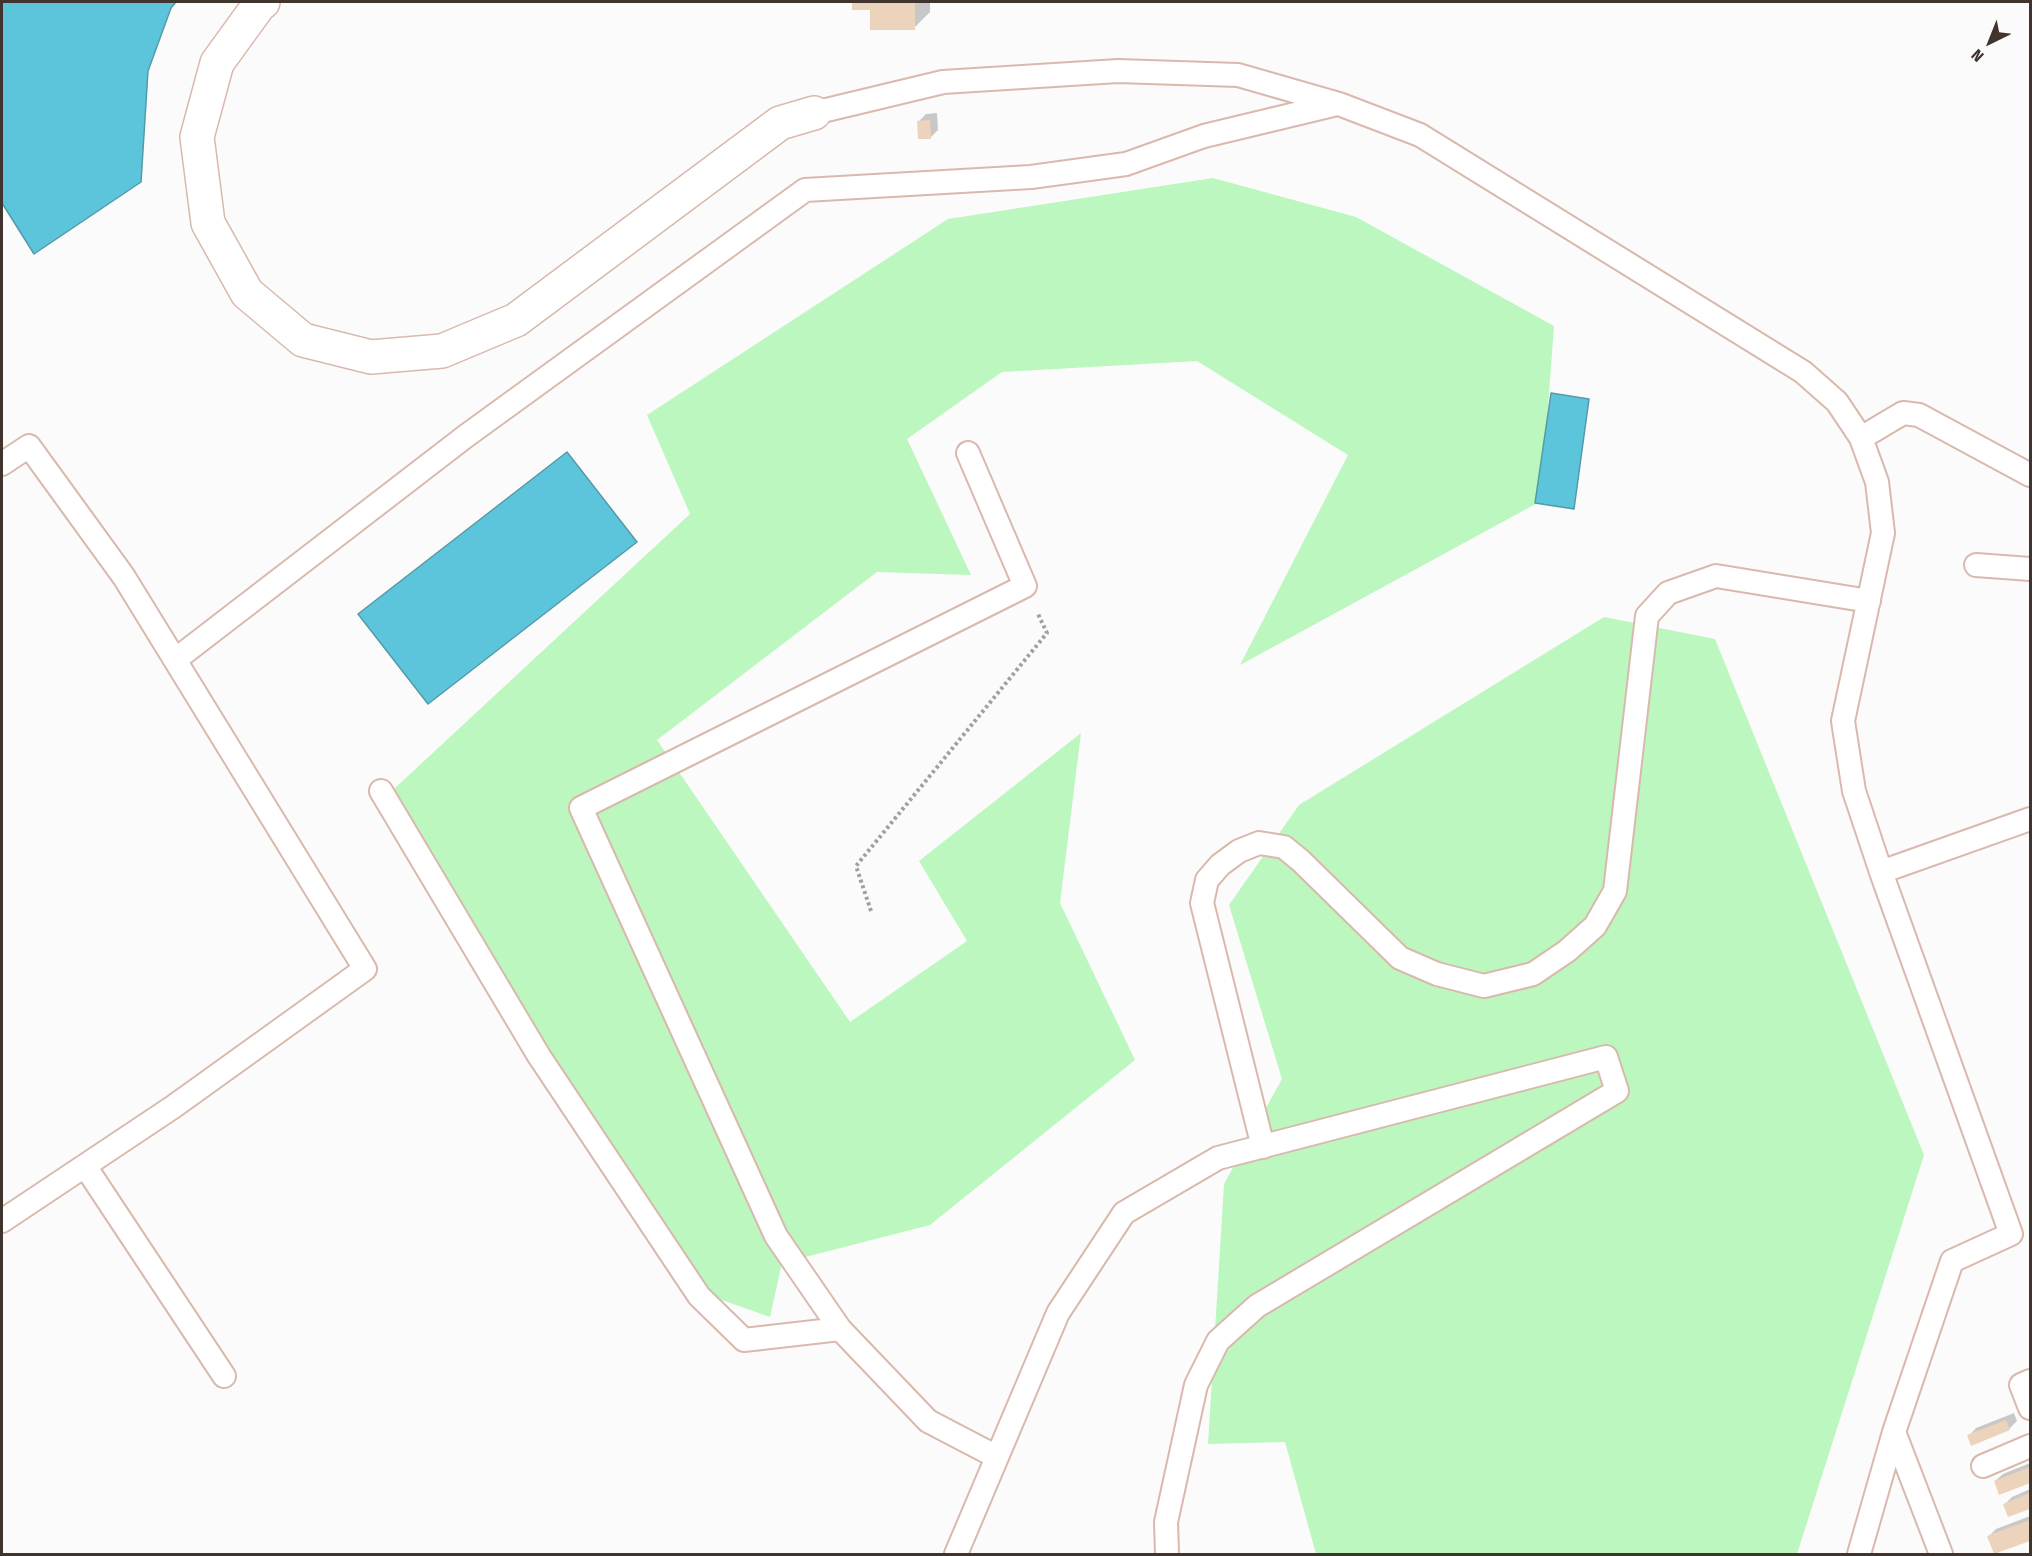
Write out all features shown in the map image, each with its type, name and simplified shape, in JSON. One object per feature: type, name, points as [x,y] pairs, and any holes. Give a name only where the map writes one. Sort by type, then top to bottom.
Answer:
[{"type":"street","points":[[264,2],[259,5],[217,63],[197,137],[207,224],[248,293],[303,340],[371,357],[442,351],[516,320],[780,123],[814,113]]},
{"type":"lane","points":[[814,113],[943,82],[1119,71],[1238,75],[1339,104],[1420,135],[1803,372],[1837,402],[1861,438],[1877,482],[1883,533],[1843,721],[1854,791],[1881,872],[2021,1230],[1952,1261],[1894,1432],[1859,1554]]},
{"type":"lane","points":[[175,660],[466,436],[805,190],[1031,177],[1126,164],[1204,136],[1339,104]]},
{"type":"lane","points":[[1861,438],[1904,413],[1919,415],[2031,475]]},
{"type":"lane","points":[[2,464],[29,446],[124,577],[365,969],[173,1107],[2,1221]]},
{"type":"lane","points":[[968,453],[1025,586],[582,808],[776,1236],[840,1329],[928,1421],[997,1456]]},
{"type":"lane","points":[[1976,565],[2031,569]]},
{"type":"lane","points":[[1263,1147],[1202,903],[1208,880],[1220,866],[1239,851],[1259,843],[1284,847],[1400,958],[1437,974],[1484,986],[1533,974],[1567,951],[1595,926],[1615,891],[1647,616],[1668,593],[1716,576],[1869,601]]},
{"type":"lane","points":[[381,791],[539,1056],[699,1296],[744,1340],[840,1329]]},
{"type":"lane","points":[[1881,872],[2031,819]]},
{"type":"lane","points":[[956,1554],[1058,1313],[1124,1213],[1218,1158],[1606,1057],[1617,1090],[1257,1306],[1218,1341],[1196,1385],[1166,1522],[1167,1554]]},
{"type":"lane","points":[[86,1166],[224,1376]]},
{"type":"lane","points":[[2031,1381],[2020,1385],[2031,1408]]},
{"type":"lane","points":[[1894,1432],[1941,1554]]},
{"type":"lane","points":[[1983,1466],[2031,1446]]},
{"type":"path","points":[[871,911],[856,866],[1047,633],[1025,586]]},
{"type":"green space","points":[[1213,178],[1356,217],[1554,326],[1541,501],[1240,665],[1348,455],[1197,361],[1002,372],[907,439],[971,575],[877,572],[657,740],[850,1022],[967,941],[919,861],[1081,733],[1060,903],[1135,1060],[930,1225],[782,1263],[770,1317],[702,1293],[381,801],[690,514],[647,415],[948,219]]},
{"type":"green space","points":[[1604,617],[1715,639],[1924,1155],[1797,1554],[1316,1554],[1285,1442],[1208,1444],[1224,1184],[1282,1079],[1229,905],[1299,805]]},
{"type":"water","points":[[2,2],[176,2],[171,8],[148,71],[141,182],[34,254],[2,203]]},
{"type":"water","points":[[1551,393],[1589,399],[1574,509],[1535,503]]},
{"type":"water","points":[[567,452],[637,542],[428,704],[358,614]]},
{"type":"building","points":[[852,2],[915,2],[915,30],[870,30],[870,10],[852,10]]},
{"type":"building","points":[[930,120],[931,139],[918,139],[917,121]]},
{"type":"building","points":[[2006,1420],[2010,1430],[1971,1446],[1967,1435]]},
{"type":"building","points":[[2030,1467],[2030,1483],[1999,1495],[1994,1481]]},
{"type":"building","points":[[2030,1493],[2030,1509],[2008,1517],[2003,1504]]},
{"type":"building","points":[[2030,1520],[2030,1541],[1994,1554],[1987,1536]]}]
